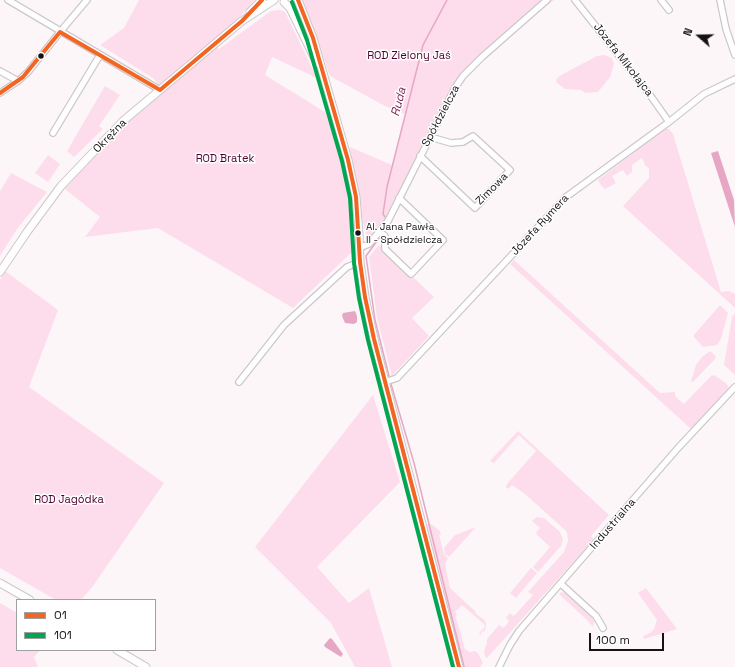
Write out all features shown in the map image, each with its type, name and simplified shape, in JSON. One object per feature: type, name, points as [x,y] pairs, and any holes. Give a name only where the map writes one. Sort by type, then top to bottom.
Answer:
[{"type":"street","points":[[8,0],[160,90]]},
{"type":"street","points":[[0,93],[28,72],[87,0]]},
{"type":"street","name":"Okrężna","points":[[0,272],[27,232],[64,183],[123,121],[242,21],[262,0]]},
{"type":"street","name":"Okrężna","points":[[242,21],[274,0]]},
{"type":"street","points":[[298,0],[313,38],[327,83],[356,196],[360,262],[365,297],[385,382],[459,667]]},
{"type":"street","name":"Spółdzielcza","points":[[359,248],[369,244],[388,221],[455,88],[463,76],[477,61],[547,0]]},
{"type":"street","name":"Józefa Mikołajca","points":[[575,0],[650,94],[669,122]]},
{"type":"street","points":[[661,0],[669,10]]},
{"type":"street","points":[[720,0],[726,29],[735,55]]},
{"type":"street","points":[[284,1],[290,8],[327,83]]},
{"type":"street","points":[[52,133],[100,55]]},
{"type":"street","points":[[0,71],[18,81]]},
{"type":"street","name":"Józefa Rymera","points":[[385,382],[397,378],[566,197],[669,122],[704,94],[735,79]]},
{"type":"street","name":"Zimowa","points":[[420,156],[475,208],[510,170],[473,136],[462,142],[451,143],[430,137]]},
{"type":"street","points":[[380,232],[385,236],[384,249],[411,274],[443,240],[399,198]]},
{"type":"street","points":[[239,382],[288,320],[347,267],[360,262]]},
{"type":"street","name":"Industrialna","points":[[499,667],[519,631],[678,448],[735,387]]},
{"type":"street","points":[[0,583],[28,599]]},
{"type":"street","points":[[561,584],[596,616],[603,628]]},
{"type":"street","points":[[119,651],[146,667]]},
{"type":"green space","points":[[139,0],[255,0],[238,19],[159,85],[153,78],[100,45],[124,28]]},
{"type":"green space","name":"ROD Zielony Jaś","points":[[302,0],[554,0],[467,67],[433,126],[386,219],[372,236],[367,239],[348,157],[350,147],[392,165],[405,114],[385,106],[330,76]]},
{"type":"green space","name":"ROD Bratek","points":[[280,10],[285,12],[317,78],[272,57],[265,75],[325,112],[332,131],[351,200],[352,252],[293,308],[158,228],[85,237],[100,217],[61,186],[123,121],[213,45],[219,49],[271,11]]},
{"type":"green space","points":[[604,55],[612,58],[614,64],[610,77],[598,92],[585,93],[581,90],[565,89],[556,82],[557,78],[563,74],[597,56]]},
{"type":"green space","points":[[105,86],[120,95],[99,126],[103,129],[74,157],[67,151]]},
{"type":"green space","points":[[664,129],[669,129],[673,134],[721,292],[729,291],[735,294],[735,308],[623,206],[649,178],[649,169],[645,165],[642,158],[632,165],[632,172],[627,176],[623,170],[612,176],[616,183],[605,189],[598,180]]},
{"type":"green space","points":[[48,155],[60,164],[48,182],[35,173]]},
{"type":"green space","points":[[11,173],[47,192],[17,229],[0,256],[0,191]]},
{"type":"green space","points":[[379,245],[434,297],[412,318],[429,336],[392,376],[377,318],[369,257]]},
{"type":"green space","points":[[514,260],[660,393],[675,392],[675,396],[684,404],[711,376],[714,375],[726,383],[729,388],[691,429],[510,264]]},
{"type":"green space","name":"ROD Jagódka","points":[[5,271],[58,310],[29,387],[164,483],[93,586],[82,599],[54,599],[0,568],[0,280]]},
{"type":"green space","points":[[720,305],[728,313],[721,339],[717,345],[703,347],[693,336]]},
{"type":"green space","points":[[735,313],[735,375],[724,365],[732,317]]},
{"type":"green space","points":[[710,351],[716,356],[715,359],[693,382],[691,381],[696,365],[702,357]]},
{"type":"green space","points":[[373,395],[400,482],[317,567],[349,603],[369,588],[392,667],[355,667],[331,623],[255,547]]},
{"type":"green space","points":[[518,431],[609,515],[591,536],[594,539],[487,658],[485,657],[484,651],[487,639],[499,625],[504,628],[509,621],[506,618],[510,613],[514,616],[533,595],[528,592],[564,552],[568,541],[567,532],[525,494],[512,485],[508,489],[506,487],[536,451],[519,435],[494,463],[490,461]]},
{"type":"green space","points":[[537,517],[544,518],[560,532],[563,539],[561,546],[538,572],[533,567],[550,547],[536,534],[540,528],[532,521]]},
{"type":"green space","points":[[426,524],[431,524],[440,531],[441,535],[439,535],[444,554],[448,558],[445,564],[450,588],[486,623],[484,632],[483,631],[481,635],[479,633],[485,627],[484,624],[462,605],[455,612],[457,614],[456,618],[465,649],[470,652],[475,651],[478,653],[483,663],[480,667],[463,667]]},
{"type":"green space","points":[[476,527],[449,557],[445,554],[444,548],[455,535]]},
{"type":"green space","points":[[531,568],[537,573],[516,598],[510,593]]},
{"type":"green space","points":[[646,588],[677,629],[644,639],[643,636],[650,633],[654,629],[657,620],[638,593]]},
{"type":"green space","points":[[561,592],[565,593],[590,615],[594,621],[593,627],[559,594]]},
{"type":"green space","points":[[0,603],[16,612],[16,651],[39,651],[34,657],[38,667],[0,667]]},
{"type":"shaded area","points":[[718,151],[734,200],[735,227],[711,153]]},
{"type":"shaded area","points":[[355,311],[357,322],[354,324],[345,323],[342,316],[343,313]]},
{"type":"shaded area","points":[[330,638],[343,654],[341,657],[325,647],[324,645]]},
{"type":"waterway","name":"Ruda","points":[[385,217],[383,214],[387,187],[423,45],[447,0]]},
{"type":"waterway","points":[[385,230],[389,224]]},
{"type":"waterway","points":[[380,237],[366,256],[375,320],[389,376]]},
{"type":"waterway","points":[[391,384],[414,463],[464,667]]},
{"type":"transit line","name":"01","points":[[0,93],[23,77],[60,32],[160,90],[242,21],[262,0]]},
{"type":"transit line","name":"01","points":[[298,0],[313,38],[348,160],[356,197],[360,262],[365,297],[374,339],[459,667]]},
{"type":"transit line","name":"101","points":[[292,2],[307,40],[342,161],[350,198],[354,263],[359,298],[368,340],[453,667]]},
{"type":"place","name":"Al. Jana Pawła II - Spółdzielcza","points":[[358,233]]}]
